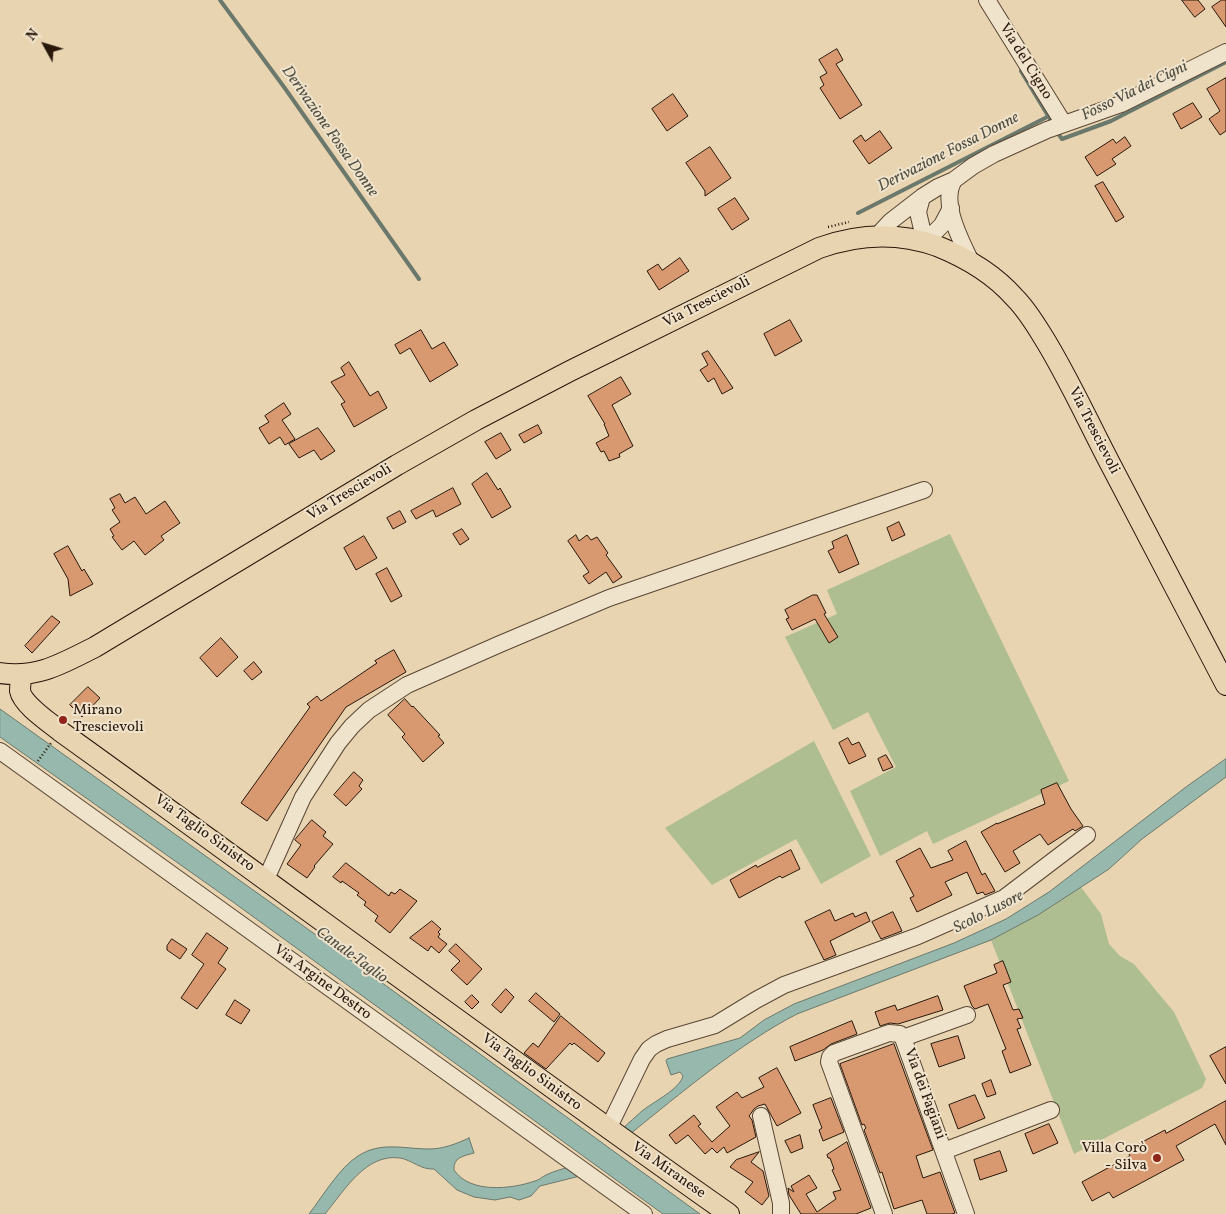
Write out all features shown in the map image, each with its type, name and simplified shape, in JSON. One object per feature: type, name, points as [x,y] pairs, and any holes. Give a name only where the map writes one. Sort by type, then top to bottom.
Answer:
[{"type":"main road","name":"Via Trescievoli","points":[[21,674],[41,672],[95,647],[397,464],[522,395],[819,248],[853,237],[877,236],[898,237],[925,242],[971,262],[998,281],[1016,298],[1056,356],[1094,434],[1226,685]]},
{"type":"main road","points":[[0,672],[21,674]]},
{"type":"main road","name":"Via Taglio Sinistro","points":[[21,674],[20,690],[22,695],[41,716],[608,1129]]},
{"type":"main road","name":"Via Miranese","points":[[608,1129],[728,1214]]},
{"type":"street","name":"Via del Cigno","points":[[987,0],[1064,124]]},
{"type":"street","points":[[877,236],[891,221],[922,196],[954,180],[994,154],[1047,130],[1121,104],[1226,52]]},
{"type":"street","points":[[954,180],[949,191],[952,218],[971,262]]},
{"type":"street","points":[[922,196],[918,212],[925,242]]},
{"type":"street","points":[[925,242],[942,225],[951,208]]},
{"type":"street","points":[[266,879],[303,797],[338,743],[352,726],[370,710],[407,685],[609,598],[924,490]]},
{"type":"street","name":"Via Argine Destro","points":[[0,751],[31,766],[644,1214]]},
{"type":"street","points":[[0,763],[17,770],[31,766]]},
{"type":"street","points":[[608,1129],[642,1059],[649,1049],[656,1044],[666,1039],[715,1025],[784,985],[918,936],[1004,898],[1087,835]]},
{"type":"street","points":[[884,1214],[829,1062],[830,1057],[834,1053],[889,1032],[900,1034],[903,1038],[966,1014]]},
{"type":"street","name":"Via dei Fagiani","points":[[903,1038],[966,1214]]},
{"type":"street","name":"Via dei Fagiani","points":[[944,1151],[1051,1110]]},
{"type":"street","points":[[762,1116],[781,1203],[780,1214]]},
{"type":"path","points":[[31,766],[55,737]]},
{"type":"green space","points":[[950,534],[1069,781],[933,844],[927,831],[880,856],[850,791],[896,767],[868,712],[833,730],[785,637],[837,614],[827,590]]},
{"type":"green space","points":[[814,741],[871,856],[821,884],[796,839],[712,885],[665,828]]},
{"type":"green space","points":[[1081,887],[1101,914],[1109,944],[1120,956],[1134,964],[1174,1012],[1206,1079],[1202,1088],[1074,1154],[991,940],[1038,915]]},
{"type":"water","points":[[0,709],[330,945],[700,1214],[663,1214],[233,902],[0,737]]},
{"type":"water","points":[[1226,759],[1226,777],[1142,839],[1109,869],[1038,915],[991,940],[797,1014],[732,1054],[630,1134],[622,1129],[681,1081],[683,1076],[680,1072],[671,1075],[667,1059],[740,1038],[764,1020],[794,1004],[954,943],[1006,919],[1049,892],[1186,787]]},
{"type":"water","points":[[469,1138],[474,1153],[457,1160],[454,1170],[461,1178],[470,1183],[492,1188],[515,1186],[536,1181],[572,1166],[580,1176],[540,1186],[531,1196],[519,1200],[510,1197],[495,1200],[474,1197],[457,1190],[434,1169],[425,1168],[400,1158],[388,1158],[366,1167],[348,1185],[325,1214],[309,1214],[344,1168],[367,1151],[384,1147],[439,1148]]},
{"type":"building","points":[[1182,0],[1198,0],[1205,9],[1195,17]]},
{"type":"building","points":[[1222,0],[1226,0],[1226,27],[1212,7]]},
{"type":"building","points":[[837,49],[843,60],[836,64],[862,105],[840,119],[820,88],[824,85],[820,77],[827,73],[819,60]]},
{"type":"building","points":[[1226,78],[1226,131],[1220,135],[1209,119],[1220,111],[1207,89]]},
{"type":"building","points":[[673,94],[688,116],[667,131],[652,109]]},
{"type":"building","points":[[1193,103],[1202,117],[1181,129],[1173,114]]},
{"type":"building","points":[[880,131],[892,148],[869,164],[853,141],[861,135],[865,141]]},
{"type":"building","points":[[1125,137],[1131,146],[1112,159],[1116,164],[1097,176],[1085,157],[1113,139],[1116,143]]},
{"type":"building","points":[[710,147],[731,178],[705,196],[705,191],[686,163]]},
{"type":"building","points":[[1103,182],[1124,217],[1116,222],[1095,186]]},
{"type":"building","points":[[735,198],[749,219],[732,230],[718,209]]},
{"type":"building","points":[[680,258],[689,271],[659,290],[647,271],[658,264],[662,270]]},
{"type":"building","points":[[790,320],[802,341],[775,356],[764,334]]},
{"type":"building","points":[[421,330],[432,349],[444,342],[458,365],[430,382],[410,348],[400,354],[395,345]]},
{"type":"building","points":[[708,351],[733,388],[722,394],[714,378],[708,382],[700,370],[708,365],[702,354]]},
{"type":"building","points":[[349,362],[370,396],[378,391],[387,408],[354,427],[341,404],[345,402],[331,382],[345,375],[341,368]]},
{"type":"building","points":[[621,377],[631,394],[612,405],[633,446],[619,454],[620,457],[609,461],[604,451],[601,452],[596,443],[609,436],[605,424],[588,396]]},
{"type":"building","points":[[284,403],[291,414],[282,420],[295,439],[285,445],[280,437],[269,444],[259,428],[269,422],[265,416]]},
{"type":"building","points":[[538,425],[542,433],[524,443],[519,435]]},
{"type":"building","points":[[318,428],[335,451],[321,460],[314,450],[299,458],[289,444]]},
{"type":"building","points":[[501,433],[511,450],[496,459],[485,442]]},
{"type":"building","points":[[487,473],[498,490],[500,488],[511,507],[492,518],[472,484]]},
{"type":"building","points":[[453,488],[461,504],[436,517],[433,510],[416,519],[411,511]]},
{"type":"building","points":[[120,494],[125,503],[135,497],[146,514],[165,501],[180,523],[161,536],[164,540],[145,555],[134,541],[122,550],[112,537],[114,536],[110,529],[120,522],[112,510],[115,508],[110,499]]},
{"type":"building","points":[[400,511],[406,522],[393,529],[387,518]]},
{"type":"building","points":[[899,522],[905,535],[892,541],[887,528]]},
{"type":"building","points":[[462,529],[469,539],[460,545],[453,534]]},
{"type":"building","points":[[576,535],[579,541],[587,535],[591,540],[597,537],[608,553],[606,555],[622,577],[613,583],[606,572],[589,584],[583,576],[589,572],[568,541]]},
{"type":"building","points":[[847,535],[859,564],[839,573],[828,551],[834,548],[832,542]]},
{"type":"building","points":[[364,536],[377,558],[356,570],[344,548]]},
{"type":"building","points":[[68,546],[82,571],[84,569],[93,584],[70,596],[68,579],[54,554]]},
{"type":"building","points":[[387,568],[402,596],[391,602],[376,574]]},
{"type":"building","points":[[813,595],[817,595],[826,613],[824,614],[838,637],[829,643],[815,619],[792,630],[786,619],[789,618],[785,610]]},
{"type":"building","points":[[52,616],[60,622],[32,653],[25,646]]},
{"type":"building","points":[[221,638],[238,657],[217,677],[200,658]]},
{"type":"building","points":[[394,650],[406,672],[346,707],[267,821],[241,803],[310,707],[307,704],[317,696],[321,701],[377,663],[375,661]]},
{"type":"building","points":[[254,662],[262,672],[252,680],[244,671]]},
{"type":"building","points":[[88,687],[100,698],[82,717],[70,705]]},
{"type":"building","points":[[405,699],[440,735],[438,736],[444,743],[423,762],[402,737],[405,734],[388,715]]},
{"type":"building","points":[[848,738],[852,745],[859,742],[866,756],[849,764],[839,743]]},
{"type":"building","points":[[886,755],[893,767],[883,771],[878,759]]},
{"type":"building","points":[[354,772],[363,780],[359,786],[362,789],[346,806],[334,795]]},
{"type":"building","points":[[1057,783],[1083,826],[1075,831],[1073,829],[1048,845],[1040,834],[1013,851],[1020,863],[1005,872],[981,832],[997,823],[1045,804],[1041,790]]},
{"type":"building","points":[[312,820],[326,832],[323,836],[333,844],[314,866],[307,878],[287,864],[301,845],[295,840]]},
{"type":"building","points":[[966,841],[982,875],[985,873],[995,891],[985,895],[983,892],[977,894],[967,872],[945,882],[952,895],[917,912],[910,898],[914,896],[896,861],[920,848],[931,868],[953,860],[948,851]]},
{"type":"building","points":[[791,850],[800,869],[782,878],[780,876],[739,898],[730,880],[756,865],[757,867]]},
{"type":"building","points":[[346,863],[389,896],[391,892],[395,894],[400,889],[417,901],[390,933],[375,921],[378,916],[364,905],[366,902],[357,895],[359,893],[333,877]]},
{"type":"building","points":[[830,910],[835,921],[853,913],[855,917],[866,912],[870,921],[830,941],[836,955],[824,960],[805,922]]},
{"type":"building","points":[[893,912],[902,931],[881,939],[872,922]]},
{"type":"building","points":[[432,921],[441,929],[438,932],[440,934],[438,937],[447,944],[439,953],[431,946],[428,951],[410,938]]},
{"type":"building","points":[[207,933],[228,948],[218,963],[226,969],[197,1009],[181,998],[204,964],[192,955]]},
{"type":"building","points":[[172,939],[187,949],[180,959],[167,950],[167,946]]},
{"type":"building","points":[[456,944],[482,969],[467,985],[451,970],[460,961],[449,951]]},
{"type":"building","points":[[1003,961],[1011,982],[1003,985],[1013,1010],[1019,1009],[1023,1018],[1017,1019],[1021,1028],[1017,1029],[1031,1065],[1010,1073],[1002,1051],[1006,1049],[988,1004],[975,1009],[964,986],[997,973],[994,965]]},
{"type":"building","points":[[506,989],[514,997],[501,1013],[492,1005]]},
{"type":"building","points":[[536,993],[560,1014],[554,1022],[529,1001]]},
{"type":"building","points":[[472,995],[479,1002],[472,1009],[465,1002]]},
{"type":"building","points":[[938,996],[943,1010],[898,1024],[890,1023],[880,1026],[875,1012],[895,1005],[897,1010]]},
{"type":"building","points":[[235,1000],[250,1010],[241,1024],[226,1015]]},
{"type":"building","points":[[561,1016],[605,1053],[598,1062],[574,1043],[572,1045],[570,1043],[546,1069],[524,1053],[533,1043],[538,1047]]},
{"type":"building","points":[[852,1021],[857,1034],[795,1061],[790,1047]]},
{"type":"building","points":[[958,1036],[965,1058],[939,1067],[931,1044]]},
{"type":"building","points":[[894,1044],[933,1150],[916,1156],[923,1178],[940,1172],[955,1213],[927,1214],[922,1200],[894,1209],[882,1172],[880,1173],[864,1130],[866,1128],[864,1124],[862,1125],[840,1064]]},
{"type":"building","points":[[1226,1047],[1226,1084],[1210,1056]]},
{"type":"building","points":[[777,1068],[801,1113],[777,1126],[765,1104],[758,1106],[749,1116],[752,1120],[756,1137],[727,1153],[724,1147],[717,1153],[712,1148],[705,1154],[688,1135],[676,1144],[669,1135],[694,1115],[701,1124],[698,1126],[712,1142],[730,1126],[716,1107],[737,1092],[742,1098],[764,1087],[759,1078]]},
{"type":"building","points":[[991,1080],[996,1094],[987,1097],[982,1084]]},
{"type":"building","points":[[975,1095],[985,1118],[958,1129],[949,1105]]},
{"type":"building","points":[[831,1098],[844,1132],[823,1141],[819,1130],[822,1128],[813,1105]]},
{"type":"building","points":[[1226,1101],[1226,1145],[1215,1124],[1176,1146],[1184,1160],[1113,1198],[1109,1192],[1092,1201],[1082,1182],[1130,1156],[1127,1150],[1165,1130],[1166,1133]]},
{"type":"building","points":[[1049,1124],[1058,1143],[1033,1154],[1025,1134]]},
{"type":"building","points":[[800,1135],[803,1148],[791,1153],[785,1141]]},
{"type":"building","points":[[847,1142],[871,1208],[856,1214],[801,1214],[789,1195],[788,1188],[794,1192],[791,1186],[809,1175],[817,1188],[806,1194],[817,1212],[836,1199],[833,1192],[841,1190],[832,1170],[834,1169],[830,1158],[827,1155]]},
{"type":"building","points":[[1000,1151],[1007,1171],[980,1180],[974,1160]]},
{"type":"building","points":[[759,1152],[751,1162],[763,1171],[769,1196],[762,1205],[745,1192],[753,1182],[730,1167],[736,1160]]},
{"type":"waterway","name":"Derivazione Fossa Donne","points":[[220,0],[284,87],[419,279]]},
{"type":"waterway","name":"Fosso Via dei Cigni","points":[[1057,132],[1062,139],[1111,121],[1226,62]]},
{"type":"waterway","name":"Fosso Via dei Cigni","points":[[1021,71],[1050,119]]},
{"type":"waterway","name":"Derivazione Fossa Donne","points":[[858,213],[1051,115]]},
{"type":"place","name":"Mirano Trescievoli","points":[[63,720]]},
{"type":"place","name":"Villa Corò - Silva","points":[[1157,1158]]},
{"type":"water label","name":"Scolo Lusore","points":[[989,913]]},
{"type":"water label","name":"Canale Taglio","points":[[351,956]]}]
